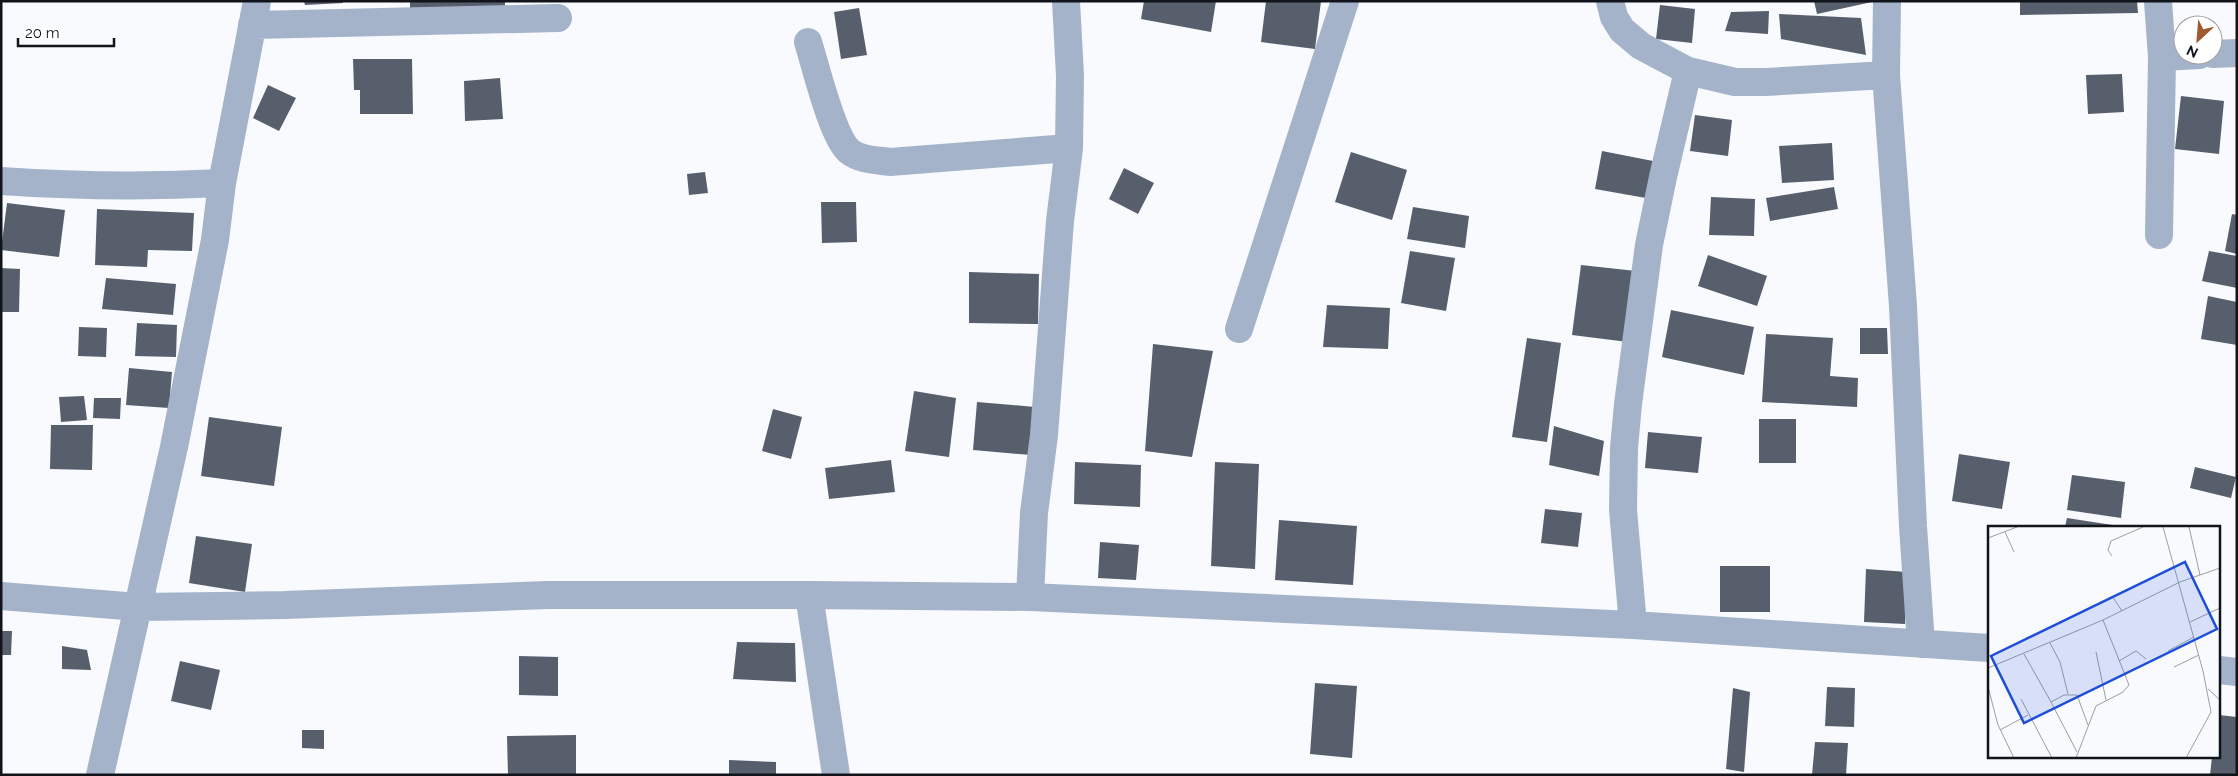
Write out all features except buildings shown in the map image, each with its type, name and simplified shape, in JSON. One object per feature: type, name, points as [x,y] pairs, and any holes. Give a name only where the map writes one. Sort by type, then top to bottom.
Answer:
[{"type":"street","points":[[1030,597],[1034,513],[1044,435],[1060,221],[1069,148],[1070,76],[1066,1]]},
{"type":"street","points":[[1239,329],[1345,1]]},
{"type":"street","points":[[1610,1],[1614,17],[1622,30],[1641,46],[1688,71],[1735,82],[1766,82],[1886,74]]},
{"type":"street","points":[[1887,1],[1886,74],[1904,306],[1913,526],[1921,644]]},
{"type":"street","points":[[2158,1],[2162,57],[2159,235]]},
{"type":"street","points":[[100,775],[178,428],[214,240],[222,183],[254,13],[558,18]]},
{"type":"street","points":[[808,42],[839,137],[849,151],[864,158],[890,162],[1069,148]]},
{"type":"street","points":[[2223,54],[2237,53]]},
{"type":"street","points":[[2162,57],[2173,56]]},
{"type":"street","points":[[1633,625],[1623,510],[1624,448],[1628,404],[1649,245],[1688,71]]},
{"type":"street","points":[[1,181],[72,185],[168,186],[222,183]]},
{"type":"street","points":[[1,596],[138,607],[285,605],[546,595],[809,594],[1030,597],[1633,625],[1988,648]]},
{"type":"street","points":[[809,594],[836,775]]},
{"type":"street","points":[[2220,670],[2237,672]]}]
